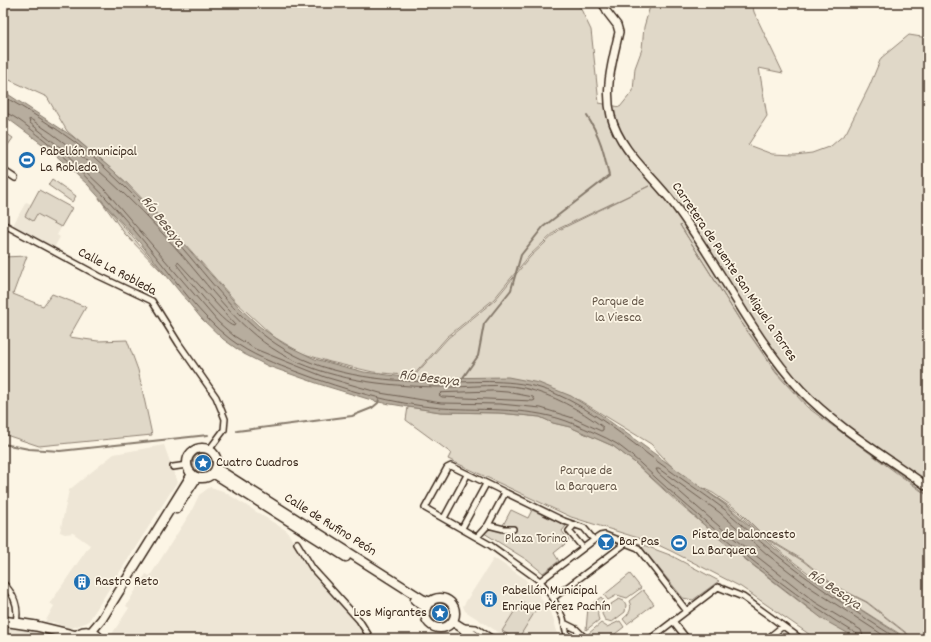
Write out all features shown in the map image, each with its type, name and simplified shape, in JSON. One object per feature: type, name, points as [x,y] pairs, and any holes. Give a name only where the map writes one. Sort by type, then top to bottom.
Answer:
[{"type":"highway","points":[[3,621],[16,622],[75,637],[84,632],[96,635]]},
{"type":"highway","points":[[56,631],[67,639]]},
{"type":"main road","points":[[201,449],[209,450],[215,457],[214,471],[204,478],[194,476],[187,465],[189,457],[193,452],[201,449]]},
{"type":"main road","name":"Calle de Rufino Peón","points":[[214,471],[422,599],[429,605]]},
{"type":"main road","points":[[96,635],[194,476]]},
{"type":"main road","points":[[439,598],[450,602],[455,610],[453,622],[442,628],[432,626],[426,618],[429,605],[439,598]]},
{"type":"main road","points":[[453,622],[480,639]]},
{"type":"street","name":"Carretera de Puente San Miguel a Torres","points":[[601,3],[617,25],[618,32],[609,87],[609,104],[613,122],[623,143],[673,202],[763,340],[801,389],[831,416],[928,487]]},
{"type":"street","points":[[3,170],[15,178]]},
{"type":"street","name":"Calle La Robleda","points":[[3,224],[99,276],[152,300],[179,344],[216,397],[225,419],[224,430],[209,450]]},
{"type":"street","points":[[173,467],[187,465]]},
{"type":"street","points":[[568,639],[564,623],[553,598],[540,581],[477,537],[426,508],[447,468],[451,466],[504,493],[574,525],[584,528],[594,540]]},
{"type":"street","points":[[444,518],[467,475]]},
{"type":"street","points":[[462,528],[486,484]]},
{"type":"street","points":[[477,537],[488,525],[504,493]]},
{"type":"street","points":[[488,525],[504,529],[513,529]]},
{"type":"street","points":[[574,525],[570,528],[570,531],[583,548]]},
{"type":"street","points":[[540,581],[594,540],[605,535],[638,548],[686,610]]},
{"type":"street","points":[[297,543],[313,569],[360,620],[372,639]]},
{"type":"street","points":[[553,598],[626,543]]},
{"type":"street","points":[[3,583],[8,589],[18,608],[16,622]]},
{"type":"street","points":[[650,639],[718,587],[743,597],[801,639]]},
{"type":"street","points":[[673,621],[687,639]]},
{"type":"street","points":[[564,623],[576,629],[586,639]]},
{"type":"street","points":[[461,626],[468,639]]},
{"type":"street","points":[[461,626],[476,628],[493,639]]},
{"type":"street","points":[[766,639],[783,626]]},
{"type":"shaded area","points":[[39,190],[72,208],[57,235],[60,237],[54,248],[12,227],[26,202],[31,204]]},
{"type":"shaded area","name":"Rastro Reto","points":[[164,445],[177,482],[88,622],[69,629],[53,622],[45,622],[54,606],[50,603],[90,545],[73,533],[65,534],[60,532],[69,490],[114,454]]},
{"type":"shaded area","points":[[210,487],[223,491],[287,531],[314,577],[358,622],[367,639],[111,639],[110,637],[129,608],[126,606],[146,574],[150,576],[191,512],[199,495]]},
{"type":"shaded area","points":[[494,558],[524,578],[536,591],[553,617],[559,639],[509,639],[465,611],[463,606]]},
{"type":"shaded area","points":[[3,627],[42,633],[60,639],[3,639]]},
{"type":"shaded area","points":[[781,631],[785,631],[797,639],[771,639]]},
{"type":"green space","name":"Parque de la Viesca","points":[[3,3],[578,3],[591,30],[599,103],[620,107],[633,91],[635,68],[642,49],[644,27],[651,3],[752,3],[754,12],[783,73],[759,68],[767,116],[748,145],[772,154],[795,155],[812,153],[831,146],[846,133],[869,87],[881,58],[909,35],[928,38],[928,495],[808,406],[777,373],[739,319],[776,373],[807,407],[928,496],[928,639],[915,639],[867,602],[835,586],[803,560],[765,537],[739,511],[713,493],[683,479],[651,444],[579,400],[547,394],[408,383],[448,338],[495,300],[530,257],[559,230],[649,186],[558,229],[529,256],[494,299],[447,337],[413,376],[373,372],[330,362],[301,353],[274,337],[236,302],[178,236],[125,181],[67,131],[47,97],[3,77]]},
{"type":"green space","points":[[3,131],[13,138],[3,152]]},
{"type":"green space","points":[[52,179],[76,196],[72,202],[48,185]]},
{"type":"green space","points":[[39,190],[72,208],[61,227],[37,214],[33,221],[25,216]]},
{"type":"green space","points":[[99,198],[166,276],[125,234]]},
{"type":"green space","points":[[27,256],[13,294],[43,306],[52,294],[86,307],[69,337],[98,341],[127,340],[138,370],[152,435],[39,446],[3,434],[3,257]]},
{"type":"green space","name":"Parque de la Barquera","points":[[408,407],[441,412],[499,413],[540,417],[553,423],[570,427],[613,446],[634,462],[679,504],[746,560],[809,609],[858,639],[816,639],[741,587],[673,552],[654,543],[571,517],[448,459],[451,453],[406,420]]},
{"type":"green space","points":[[203,453],[210,456],[213,463],[210,470],[203,473],[196,470],[193,463],[196,456]]},
{"type":"green space","points":[[708,492],[738,512],[765,538],[803,561],[835,587],[866,602],[913,639],[908,639],[892,629],[816,578],[786,556],[738,515]]},
{"type":"green space","name":"Plaza Torina","points":[[511,510],[528,518],[532,510],[566,526],[562,531],[569,541],[554,553],[559,561],[543,573],[527,560],[484,533],[490,529],[500,531]]},
{"type":"green space","points":[[638,543],[670,555],[719,581],[693,600],[683,598]]},
{"type":"green space","points":[[630,574],[641,588],[627,598],[617,595],[608,600],[604,595]]},
{"type":"green space","points":[[643,590],[654,604],[627,624],[623,619],[630,611],[631,606],[629,601]]},
{"type":"green space","points":[[601,597],[605,602],[598,610],[599,620],[586,630],[588,607]]},
{"type":"green space","points":[[619,599],[624,601],[626,605],[625,612],[612,622],[605,620],[602,614],[603,609]]},
{"type":"green space","points":[[521,601],[536,610],[518,639],[516,639],[502,631]]},
{"type":"green space","points":[[437,604],[445,604],[451,610],[451,618],[445,624],[437,624],[431,618],[431,610]]},
{"type":"green space","points":[[620,621],[624,627],[611,637],[588,634],[601,623],[607,627]]},
{"type":"water","name":"Río Besaya","points":[[3,91],[72,136],[114,171],[177,236],[240,308],[259,326],[284,344],[315,359],[364,372],[404,377],[432,378],[508,377],[539,383],[571,396],[601,415],[724,504],[774,548],[813,579],[906,639],[858,639],[824,620],[721,540],[634,462],[613,446],[570,427],[553,423],[540,417],[499,413],[440,412],[378,402],[322,385],[268,366],[244,354],[223,339],[201,318],[140,243],[88,185],[49,149],[3,115]]},
{"type":"waterway","name":"Río Besaya","points":[[462,379],[478,356],[484,324],[511,290],[521,255],[543,227],[609,176],[601,144],[587,116]]},
{"type":"waterway","points":[[237,431],[352,416],[372,408],[378,403],[379,399]]},
{"type":"waterway","points":[[3,444],[29,449],[60,451],[208,435]]},
{"type":"place","name":"Pabellón municipal La Robleda","points":[[27,160]]},
{"type":"place","name":"Cuatro Cuadros","points":[[203,463]]},
{"type":"place","name":"Bar Pas","points":[[606,542]]},
{"type":"place","name":"Pista de baloncesto La Barquera","points":[[679,543]]},
{"type":"place","name":"Rastro Reto","points":[[82,582]]},
{"type":"place","name":"Pabellón Municipal Enrique Pérez Pachín","points":[[489,599]]},
{"type":"place","name":"Los Migrantes","points":[[440,613]]}]
